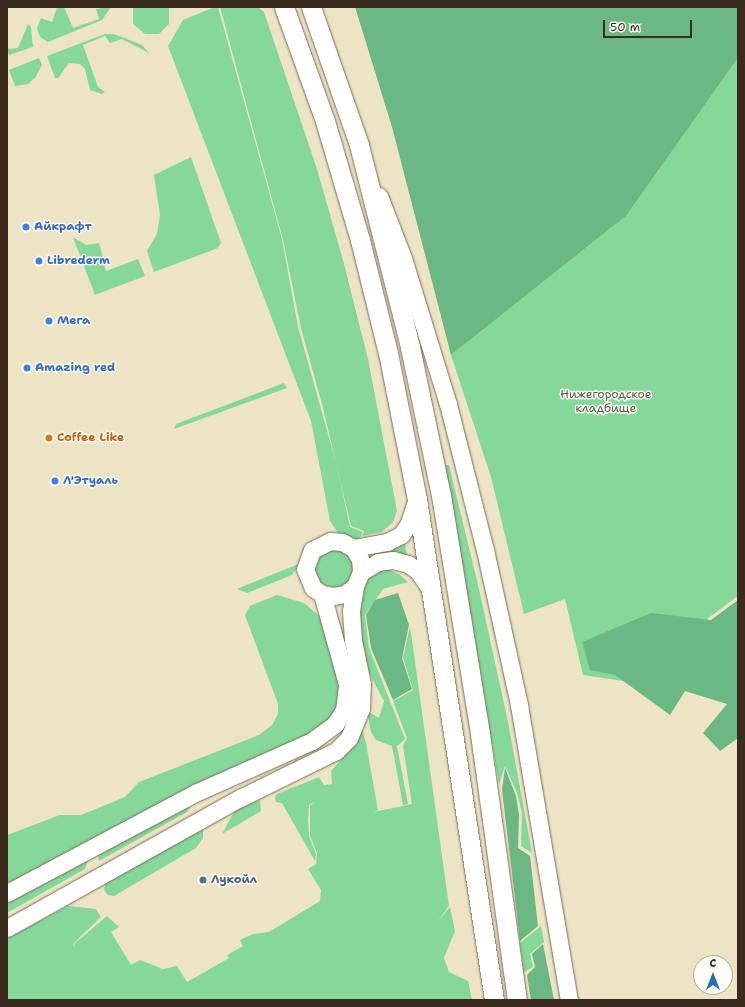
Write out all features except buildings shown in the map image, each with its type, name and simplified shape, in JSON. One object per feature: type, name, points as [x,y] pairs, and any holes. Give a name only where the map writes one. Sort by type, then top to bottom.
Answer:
[{"type":"main road","points":[[284,7],[325,121],[360,240],[388,353],[417,499],[494,1000]]},
{"type":"main road","points":[[311,7],[359,145],[403,258],[448,404],[504,632],[569,1000]]},
{"type":"main road","points":[[359,145],[410,347],[441,495],[480,734],[517,1000]]},
{"type":"main road","points":[[352,548],[387,542],[401,535],[409,523],[417,499]]},
{"type":"main road","points":[[7,928],[240,798],[336,751],[349,738],[361,709],[362,684],[353,640],[351,611],[358,579],[360,559],[352,548],[342,542],[330,541],[312,550],[305,569],[313,588],[322,594],[333,596],[345,594],[358,579],[378,562],[393,560],[408,564],[418,571],[432,591]]},
{"type":"main road","points":[[7,892],[195,793],[312,741],[335,724],[345,704],[347,684],[322,594]]},
{"type":"green space","points":[[57,7],[64,7],[73,28],[99,19],[96,9],[111,7],[102,20],[48,42],[40,37],[37,28],[41,18],[52,22]]},
{"type":"green space","points":[[133,7],[169,7],[169,24],[159,34],[145,34],[133,24]]},
{"type":"green space","points":[[218,7],[282,239],[298,327],[337,466],[350,527],[363,532],[359,539],[349,540],[338,533],[330,521],[311,421],[168,46],[183,20]]},
{"type":"green space","points":[[220,7],[258,7],[264,12],[317,169],[343,260],[368,359],[397,511],[393,522],[382,532],[362,536],[364,531],[351,526],[323,408],[301,328],[283,240]]},
{"type":"green space","points":[[355,7],[738,7],[738,58],[626,216],[451,355],[392,127]]},
{"type":"green space","points":[[28,24],[31,27],[33,47],[9,55],[7,49],[18,48]]},
{"type":"green space","points":[[105,34],[114,34],[142,45],[149,53],[122,39],[110,43],[105,36],[83,45],[98,87],[105,92],[102,94],[90,90],[85,69],[80,64],[69,63],[58,78],[55,78],[47,56]]},
{"type":"green space","points":[[39,58],[42,65],[35,78],[28,84],[15,86],[9,70]]},
{"type":"green space","name":"Нижегородское кладбище","points":[[738,58],[738,596],[623,681],[583,675],[565,599],[524,614],[491,477],[451,355],[626,216]]},
{"type":"green space","points":[[191,157],[221,243],[218,248],[154,272],[147,251],[157,234],[160,215],[154,175]]},
{"type":"green space","points":[[73,237],[86,245],[99,243],[106,271],[138,259],[145,276],[95,295]]},
{"type":"green space","points":[[284,383],[287,388],[174,429],[176,424]]},
{"type":"green space","points":[[445,465],[449,465],[479,589],[508,722],[532,853],[521,846],[522,813],[517,793],[505,766],[499,784]]},
{"type":"green space","points":[[404,537],[407,557],[379,550]]},
{"type":"green space","points":[[330,549],[338,549],[345,552],[350,557],[353,568],[350,579],[345,584],[338,587],[330,587],[323,584],[318,579],[315,572],[315,564],[318,557],[323,552]]},
{"type":"green space","points":[[301,563],[292,575],[247,593],[237,589]]},
{"type":"green space","points":[[378,570],[389,570],[399,574],[408,582],[383,589],[365,615],[369,648],[405,739],[397,746],[408,804],[403,805],[392,746],[376,740],[371,732],[367,711],[379,718],[384,701],[360,656],[355,638],[360,593],[368,577]]},
{"type":"green space","points":[[398,593],[409,625],[402,658],[412,689],[393,700],[371,648],[366,615],[375,600]]},
{"type":"green space","points":[[277,595],[304,603],[323,619],[332,640],[342,708],[316,734],[7,887],[7,835],[60,815],[81,815],[125,797],[139,782],[259,735],[272,725],[278,714],[278,704],[245,615],[250,606]]},
{"type":"green space","points":[[738,600],[738,738],[720,751],[703,733],[727,704],[685,691],[670,715],[615,675],[590,670],[582,642],[651,613],[711,620]]},
{"type":"green space","points":[[410,626],[449,906],[438,921],[450,907],[455,931],[444,958],[449,972],[468,981],[472,1000],[7,1000],[7,938],[68,906],[96,909],[101,917],[73,944],[75,949],[74,944],[107,916],[119,927],[111,932],[131,965],[140,960],[163,969],[177,966],[187,982],[229,958],[227,955],[243,946],[240,940],[253,934],[269,932],[320,901],[321,890],[308,869],[316,864],[317,853],[310,836],[310,806],[314,802],[309,805],[308,820],[309,836],[316,854],[315,861],[282,803],[276,802],[275,798],[277,794],[319,777],[324,785],[332,784],[331,771],[352,747],[361,726],[366,743],[378,810],[374,812],[412,804],[403,746],[407,738],[393,701],[413,690],[403,658]]},
{"type":"green space","points":[[505,768],[516,796],[519,815],[518,848],[530,856],[538,926],[520,941],[502,790]]},
{"type":"green space","points":[[260,800],[261,811],[222,834],[235,810]]},
{"type":"green space","points":[[191,806],[187,812],[99,861],[98,855]]},
{"type":"green space","points":[[203,827],[203,838],[196,848],[114,896],[108,895],[104,890],[105,882]]},
{"type":"green space","points":[[90,853],[85,869],[7,913],[7,897]]},
{"type":"green space","points":[[541,926],[544,942],[530,954],[533,967],[524,972],[520,943]]},
{"type":"green space","points":[[543,944],[554,1000],[531,1000],[527,975],[535,967],[532,954]]},
{"type":"place","name":"Айкрафт","points":[[26,227]]},
{"type":"place","name":"Librederm","points":[[39,261]]},
{"type":"place","name":"Мега","points":[[49,321]]},
{"type":"place","name":"Amazing red","points":[[27,368]]},
{"type":"place","name":"Coffee Like","points":[[49,438]]},
{"type":"place","name":"Л'Этуаль","points":[[55,481]]},
{"type":"place","name":"Лукойл","points":[[203,880]]}]
